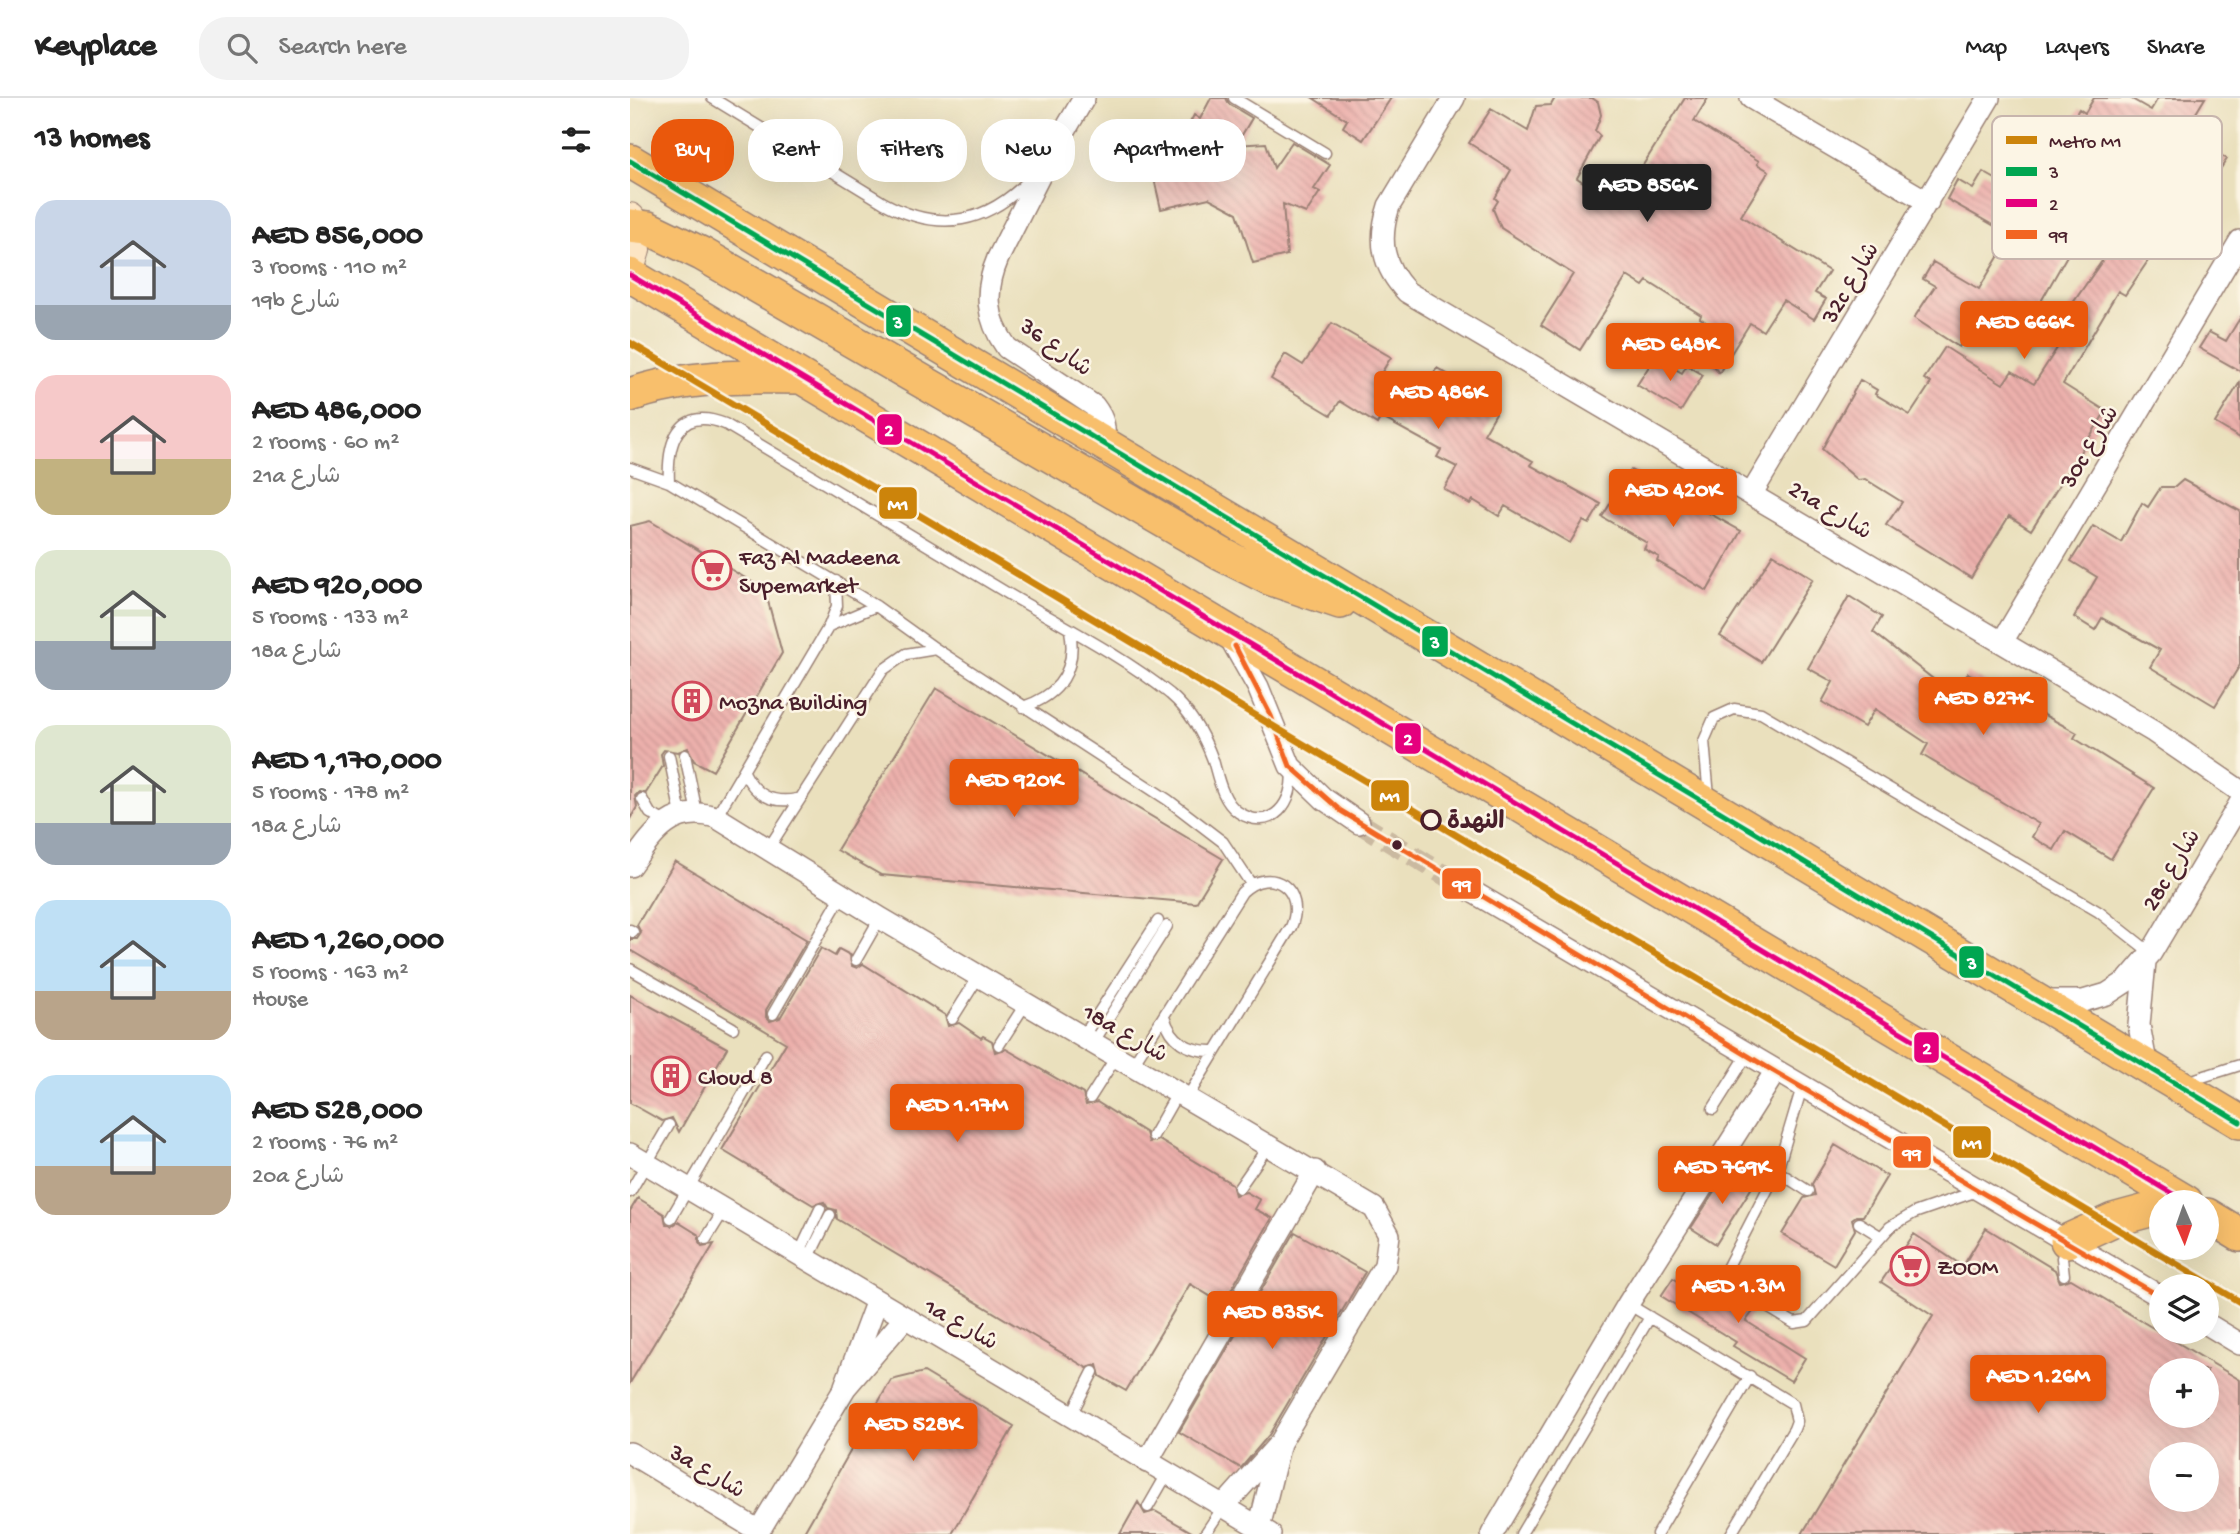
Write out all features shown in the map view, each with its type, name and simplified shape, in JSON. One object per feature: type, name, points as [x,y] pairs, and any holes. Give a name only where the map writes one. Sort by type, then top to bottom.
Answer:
[{"type":"main road","points":[[630,161],[2240,1122]]},
{"type":"main road","points":[[630,266],[635,250],[631,223],[648,228],[702,254],[1221,554],[1269,578],[1392,618]]},
{"type":"main road","points":[[630,275],[2166,1190]]},
{"type":"main road","points":[[630,395],[661,386],[741,376],[803,377]]},
{"type":"main road","points":[[2067,1241],[2113,1220],[2149,1210]]},
{"type":"main road","points":[[2219,1222],[2240,1235]]},
{"type":"street","name":"شارع 36","points":[[1072,119],[1084,98]]},
{"type":"street","name":"21a شارع","points":[[1454,98],[1389,206],[1383,224],[1385,262],[1394,279],[1406,292],[1752,493],[2154,732],[2240,791]]},
{"type":"street","points":[[1751,98],[1928,202]]},
{"type":"street","name":"32c شارع","points":[[1752,493],[1989,98]]},
{"type":"street","name":"شارع 36","points":[[1036,182],[991,273],[988,304],[994,328],[1006,348],[1094,406],[1102,416],[1105,431],[1102,444]]},
{"type":"street","name":"30c شارع","points":[[2002,642],[2240,241]]},
{"type":"street","points":[[1227,632],[1258,687],[1290,766],[1324,799],[1359,822]]},
{"type":"street","name":"21a شارع","points":[[2154,732],[2189,745],[2240,774]]},
{"type":"street","name":"28c شارع","points":[[2035,999],[2059,1003],[2083,1001],[2106,994],[2127,981],[2148,958],[2240,803]]},
{"type":"street","points":[[630,866],[690,817]]},
{"type":"street","name":"18a شارع","points":[[690,817],[768,849],[880,918],[1374,1208],[1389,1235],[1389,1251],[1385,1265],[1280,1443],[1223,1507]]},
{"type":"street","points":[[1456,882],[2149,1290]]},
{"type":"street","name":"28c شارع","points":[[2147,1068],[2139,1026],[2148,958]]},
{"type":"street","points":[[1492,1534],[1628,1304],[1775,1072]]},
{"type":"street","name":"1a شارع","points":[[638,1159],[876,1303],[1264,1531]]},
{"type":"street","points":[[1147,1462],[1315,1171]]},
{"type":"street","points":[[845,1388],[852,1360],[876,1303]]},
{"type":"street","points":[[758,1532],[845,1388],[904,1319]]},
{"type":"street","points":[[2219,1331],[2240,1344]]},
{"type":"street","name":"18a شارع","points":[[1264,1531],[1280,1443]]},
{"type":"street","name":"3a شارع","points":[[630,1453],[758,1532]]},
{"type":"lane","points":[[712,98],[884,203],[913,217],[930,220],[965,219],[998,207],[1025,182]]},
{"type":"lane","points":[[1234,98],[1325,153]]},
{"type":"lane","points":[[669,482],[668,452],[679,430],[690,423],[714,420],[1070,630],[1159,686],[1182,706],[1200,732],[1228,802],[1238,812],[1254,817],[1272,816],[1285,807],[1292,793],[1290,766]]},
{"type":"lane","points":[[630,468],[669,482],[876,606],[1214,834],[1238,861],[1251,884]]},
{"type":"lane","points":[[642,800],[650,813],[690,817],[744,772],[829,626],[837,606],[836,581]]},
{"type":"lane","points":[[829,626],[876,606]]},
{"type":"lane","points":[[1023,707],[1039,702],[1064,680],[1071,664],[1070,630]]},
{"type":"lane","points":[[768,849],[797,800],[887,666],[906,654],[936,649]]},
{"type":"lane","points":[[1709,807],[1705,755],[1708,728],[1714,718],[1724,712],[1734,709],[1754,711],[2099,912],[2148,958]]},
{"type":"lane","points":[[684,755],[690,817]]},
{"type":"lane","points":[[669,756],[690,817]]},
{"type":"lane","points":[[744,772],[750,784],[771,800],[797,800]]},
{"type":"lane","points":[[1090,1098],[1164,1017],[1242,892],[1251,884],[1264,880],[1277,881],[1289,889],[1296,901],[1296,915],[1215,1051],[1153,1136]]},
{"type":"lane","points":[[773,1014],[842,895]]},
{"type":"lane","points":[[856,960],[880,918]]},
{"type":"lane","points":[[1088,1040],[1162,924]]},
{"type":"lane","points":[[630,969],[733,1028]]},
{"type":"lane","points":[[952,1019],[979,976]]},
{"type":"lane","points":[[999,1045],[1026,1003]]},
{"type":"lane","points":[[1164,1017],[1167,1027],[1182,1044],[1192,1049],[1215,1051]]},
{"type":"lane","points":[[671,1218],[766,1055]]},
{"type":"lane","points":[[1713,1109],[1746,1055]]},
{"type":"lane","points":[[2176,1084],[2240,1065]]},
{"type":"lane","points":[[1739,1289],[1726,1281],[1725,1272],[1777,1171],[1802,1087]]},
{"type":"lane","points":[[630,1192],[638,1159],[669,1125]]},
{"type":"lane","points":[[1240,1188],[1269,1145]]},
{"type":"lane","points":[[1777,1171],[1808,1191]]},
{"type":"lane","points":[[1759,1302],[1794,1322],[1807,1321],[1880,1236],[1914,1213],[1980,1190]]},
{"type":"lane","points":[[706,1239],[724,1210]]},
{"type":"lane","points":[[803,1259],[825,1212]]},
{"type":"lane","points":[[1859,1223],[1880,1236]]},
{"type":"lane","points":[[2064,1275],[2062,1258],[2067,1241]]},
{"type":"lane","points":[[1628,1304],[1793,1404],[1797,1421],[1731,1534]]},
{"type":"lane","points":[[1521,1534],[1650,1318]]},
{"type":"lane","points":[[1070,1417],[1093,1372]]},
{"type":"lane","points":[[1657,1534],[1750,1376]]},
{"type":"lane","points":[[1148,1507],[1167,1474]]},
{"type":"lane","points":[[1205,1534],[1223,1507]]},
{"type":"building","points":[[1211,98],[1226,98],[1229,104],[1252,118],[1246,128],[1246,119],[1200,119]]},
{"type":"building","points":[[1313,98],[1391,98],[1363,140],[1343,127],[1347,120]]},
{"type":"building","points":[[1555,98],[1592,98],[1598,102],[1601,115],[1595,131],[1600,136],[1577,178],[1618,205],[1685,98],[1708,98],[1694,121],[1759,161],[1757,164],[1769,171],[1741,216],[1829,271],[1815,293],[1826,299],[1814,319],[1783,300],[1763,331],[1750,323],[1719,373],[1701,352],[1717,329],[1700,318],[1701,315],[1647,281],[1643,286],[1627,276],[1580,350],[1541,325],[1573,274],[1501,228],[1493,209],[1498,201],[1495,198],[1511,170],[1469,143],[1491,109],[1528,131],[1536,106],[1551,105]]},
{"type":"building","points":[[2094,98],[2130,98],[2151,110],[2158,98],[2205,98],[2194,116],[2075,116],[2079,109],[2085,113]]},
{"type":"building","points":[[1292,142],[1330,165],[1314,189],[1320,192],[1306,213],[1283,204],[1287,255],[1253,263],[1237,213],[1209,198],[1161,209],[1155,182],[1246,182],[1246,144],[1266,143],[1274,168]]},
{"type":"building","points":[[1983,172],[1992,177],[1992,225],[1947,199],[1957,180],[1973,189]]},
{"type":"building","points":[[1997,259],[2065,259],[2027,326],[2023,324],[2017,335],[1980,314],[1959,347],[1914,318],[1935,286],[1923,279],[1933,262],[1979,289]]},
{"type":"building","points":[[2103,259],[2149,259],[2125,295],[2118,291],[2063,384],[2106,411],[2031,530],[2009,516],[1971,578],[1886,525],[1902,502],[1865,479],[1858,480],[1822,449],[1860,380],[1877,390],[1875,394],[1910,415],[1931,383],[1924,379],[1945,347],[2003,384],[2012,371],[2034,384],[2059,345],[2048,339]]},
{"type":"building","points":[[2240,318],[2240,371],[2199,348],[2209,332],[2226,341]]},
{"type":"building","points":[[1332,323],[1391,357],[1376,382],[1413,404],[1437,368],[1487,397],[1483,405],[1496,413],[1484,434],[1533,461],[1530,465],[1601,504],[1589,524],[1583,521],[1570,543],[1505,506],[1499,516],[1473,500],[1470,504],[1444,489],[1457,467],[1437,457],[1441,450],[1381,417],[1377,424],[1340,401],[1331,415],[1271,379],[1285,354],[1303,365]]},
{"type":"building","points":[[1655,357],[1682,373],[1687,365],[1703,375],[1681,411],[1637,385]]},
{"type":"building","points":[[2240,382],[2240,438],[2215,423]]},
{"type":"building","points":[[1631,470],[1741,531],[1707,591],[1657,561],[1659,557],[1644,549],[1647,543],[1602,517]]},
{"type":"building","points":[[2183,480],[2240,511],[2240,665],[2215,706],[2150,667],[2160,650],[2102,618],[2095,630],[2074,617],[2097,577],[2071,561],[2093,526],[2121,542],[2142,503],[2148,507],[2161,487],[2175,487]]},
{"type":"building","name":"Mozna Building","points":[[650,521],[765,590],[782,653],[713,771],[694,761],[688,748],[678,752],[664,750],[661,754],[663,766],[646,793],[639,792],[635,796],[637,807],[630,819],[630,526]]},
{"type":"building","points":[[1773,554],[1813,579],[1761,662],[1720,636]]},
{"type":"building","points":[[1849,596],[1882,617],[1873,632],[1955,696],[1968,673],[2077,733],[2074,738],[2154,788],[2111,859],[2065,831],[2054,850],[2032,837],[2039,824],[1922,755],[1928,744],[1875,709],[1864,727],[1822,702],[1833,682],[1808,668]]},
{"type":"building","points":[[936,688],[1223,859],[1196,903],[881,875],[837,850]]},
{"type":"building","points":[[675,861],[807,940],[766,1010],[766,1017],[770,1021],[780,1018],[821,948],[835,956],[839,949],[850,955],[852,966],[857,968],[863,964],[945,1015],[948,1026],[959,1023],[981,1038],[983,1036],[992,1041],[995,1052],[1006,1049],[1083,1094],[1086,1105],[1097,1102],[1146,1133],[1149,1142],[1159,1140],[1232,1184],[1235,1195],[1246,1192],[1260,1200],[1255,1209],[1272,1218],[1223,1304],[1190,1284],[1126,1391],[1100,1376],[1097,1365],[1087,1368],[837,1219],[836,1210],[828,1208],[824,1202],[813,1205],[722,1150],[786,1043],[630,950],[630,939],[637,939],[641,933],[637,925]]},
{"type":"building","name":"Cloud 8","points":[[630,995],[727,1048],[679,1132],[672,1118],[662,1121],[630,1103]]},
{"type":"building","points":[[1835,1145],[1887,1176],[1863,1216],[1852,1219],[1855,1230],[1834,1265],[1782,1234],[1804,1198],[1815,1195],[1812,1184]]},
{"type":"building","points":[[1729,1169],[1754,1184],[1716,1244],[1691,1228]]},
{"type":"building","points":[[638,1198],[664,1214],[666,1224],[672,1226],[678,1222],[699,1235],[702,1246],[714,1244],[630,1383],[630,1211]]},
{"type":"building","points":[[1986,1228],[2055,1270],[2060,1282],[2071,1279],[2149,1326],[2149,1344],[2180,1344],[2203,1358],[2149,1358],[2149,1428],[2219,1428],[2219,1367],[2240,1380],[2240,1534],[1802,1534],[1933,1316],[1881,1282],[1914,1234],[1963,1266]]},
{"type":"building","points":[[1295,1232],[1365,1272],[1269,1435],[1241,1468],[1179,1432]]},
{"type":"building","points":[[1673,1278],[1725,1310],[1735,1296],[1745,1294],[1744,1283],[1747,1278],[1767,1291],[1764,1296],[1753,1297],[1755,1309],[1746,1321],[1805,1358],[1791,1381],[1733,1346],[1736,1342],[1661,1296]]},
{"type":"building","points":[[924,1372],[1014,1426],[952,1534],[803,1534],[891,1380]]},
{"type":"building","points":[[1138,1502],[1145,1514],[1155,1511],[1195,1534],[1120,1534]]},
{"type":"tunnel","points":[[1359,823],[1456,882]]},
{"type":"metro line","name":"M1","points":[[630,343],[2240,1302]]},
{"type":"transit line","name":"3","points":[[630,161],[2240,1122]]},
{"type":"transit line","name":"2","points":[[630,275],[2166,1190]]},
{"type":"transit line","name":"99","points":[[1235,646],[1271,716],[1290,766],[1341,811],[1775,1072],[2149,1290]]},
{"type":"place","name":"Faz Al Madeena Supemarket","points":[[712,570]]},
{"type":"place","name":"Mozna Building","points":[[692,701]]},
{"type":"place","name":"النهدة","points":[[1431,820]]},
{"type":"place","name":"Cloud 8","points":[[671,1076]]},
{"type":"place","name":"ZOOM","points":[[1910,1266]]}]
